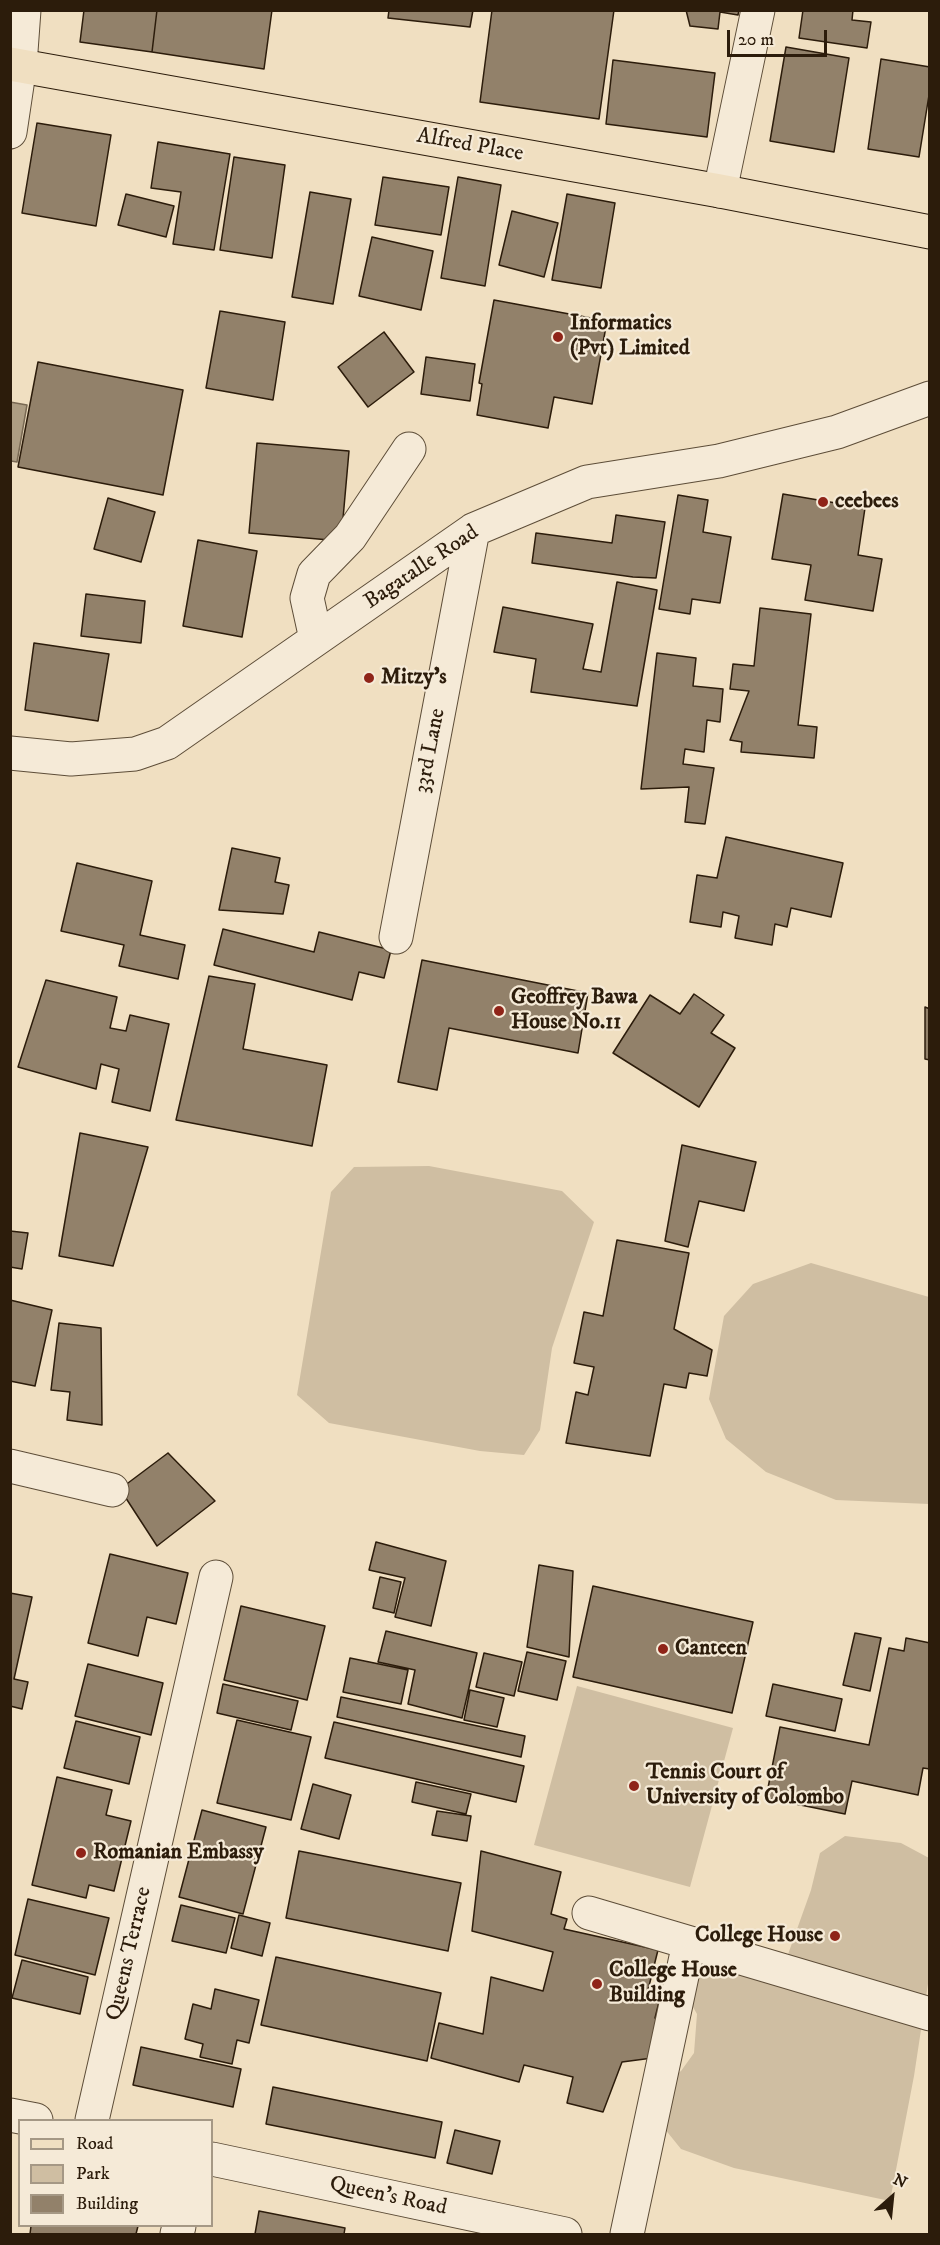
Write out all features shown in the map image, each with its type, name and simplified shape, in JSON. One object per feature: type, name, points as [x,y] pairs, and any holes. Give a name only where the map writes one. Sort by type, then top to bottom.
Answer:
[{"type":"main road","name":"Alfred Place","points":[[15,64],[720,190],[930,232]]},
{"type":"street","points":[[10,132],[15,64],[24,10]]},
{"type":"street","points":[[720,190],[758,10]]},
{"type":"street","name":"Bagatalle Road","points":[[10,753],[71,759],[135,754],[168,743],[473,530],[587,482],[719,462],[837,432],[930,398]]},
{"type":"street","points":[[316,639],[307,598],[314,574],[350,537],[409,449]]},
{"type":"street","name":"33rd Lane","points":[[396,937],[473,530]]},
{"type":"street","points":[[10,1466],[112,1490]]},
{"type":"street","name":"Queens Terrace","points":[[92,2119],[216,1576]]},
{"type":"street","points":[[589,1913],[930,2014]]},
{"type":"street","points":[[627,2235],[689,1943]]},
{"type":"street","points":[[10,2115],[27,2119]]},
{"type":"street","name":"Queen's Road","points":[[213,2159],[565,2235]]},
{"type":"green space","points":[[429,1166],[562,1191],[594,1222],[552,1348],[540,1430],[524,1455],[480,1451],[329,1423],[297,1395],[331,1192],[354,1167]]},
{"type":"green space","points":[[811,1263],[929,1297],[929,1504],[836,1500],[766,1472],[726,1439],[709,1399],[724,1316],[753,1284]]},
{"type":"green space","name":"Tennis Court of University of Colombo","points":[[577,1686],[733,1728],[690,1887],[534,1845]]},
{"type":"green space","points":[[845,1836],[901,1843],[929,1858],[929,1977],[914,2076],[890,2201],[734,2168],[681,2149],[660,2123],[668,2080],[681,2071],[694,2053],[697,2014],[689,2000],[692,1979],[711,1954],[786,1960],[811,1890],[820,1853]]},
{"type":"shaded area","points":[[10,402],[27,405],[17,462],[11,461]]},
{"type":"building","points":[[84,10],[157,10],[152,52],[80,42]]},
{"type":"building","points":[[157,10],[272,10],[264,69],[152,52]]},
{"type":"building","points":[[389,10],[473,10],[470,27],[388,18]]},
{"type":"building","points":[[492,10],[614,10],[599,119],[480,102]]},
{"type":"building","points":[[686,10],[739,10],[738,15],[720,12],[718,29],[690,26]]},
{"type":"building","points":[[803,10],[853,10],[852,20],[871,22],[867,48],[799,38]]},
{"type":"building","points":[[786,47],[849,58],[834,152],[770,141]]},
{"type":"building","points":[[881,59],[930,67],[930,89],[919,157],[868,149]]},
{"type":"building","points":[[613,60],[715,73],[707,137],[606,124]]},
{"type":"building","points":[[37,123],[111,135],[96,226],[22,213]]},
{"type":"building","points":[[158,142],[230,154],[214,250],[173,244],[181,192],[151,188]]},
{"type":"building","points":[[234,157],[285,165],[272,258],[220,250]]},
{"type":"building","points":[[383,177],[449,187],[441,235],[375,225]]},
{"type":"building","points":[[458,177],[501,185],[485,286],[441,278]]},
{"type":"building","points":[[310,192],[351,199],[333,304],[292,297]]},
{"type":"building","points":[[126,194],[174,206],[166,237],[118,225]]},
{"type":"building","points":[[567,194],[615,203],[601,288],[552,280]]},
{"type":"building","points":[[512,211],[558,223],[544,277],[499,265]]},
{"type":"building","points":[[372,237],[433,251],[421,310],[359,296]]},
{"type":"building","points":[[494,300],[607,321],[592,404],[554,397],[548,428],[477,415],[482,384],[479,383]]},
{"type":"building","points":[[220,311],[285,322],[273,400],[206,388]]},
{"type":"building","points":[[384,332],[414,372],[368,407],[338,367]]},
{"type":"building","points":[[426,357],[475,364],[470,401],[421,394]]},
{"type":"building","points":[[38,362],[183,390],[163,495],[18,467]]},
{"type":"building","points":[[257,443],[349,451],[341,541],[249,533]]},
{"type":"building","points":[[783,494],[865,508],[858,555],[882,559],[873,611],[805,600],[811,565],[772,559]]},
{"type":"building","points":[[678,495],[708,500],[703,532],[731,537],[720,603],[692,599],[690,614],[659,609]]},
{"type":"building","points":[[108,498],[155,512],[141,562],[94,549]]},
{"type":"building","points":[[616,515],[665,522],[656,578],[532,563],[536,533],[612,543]]},
{"type":"building","points":[[198,540],[257,551],[242,637],[183,626]]},
{"type":"building","points":[[617,582],[657,590],[637,706],[531,692],[536,659],[494,652],[503,607],[593,624],[583,669],[601,672]]},
{"type":"building","points":[[86,594],[145,601],[141,643],[81,636]]},
{"type":"building","points":[[760,608],[811,614],[798,725],[817,727],[814,758],[741,752],[742,742],[730,740],[749,691],[730,689],[733,664],[754,666]]},
{"type":"building","points":[[34,643],[109,654],[98,721],[25,710]]},
{"type":"building","points":[[657,653],[696,658],[693,686],[723,689],[720,722],[707,720],[704,752],[685,749],[683,764],[714,768],[705,824],[685,822],[689,787],[641,789]]},
{"type":"building","points":[[726,837],[843,863],[831,917],[791,908],[787,927],[775,924],[772,945],[735,938],[739,916],[723,912],[721,927],[690,922],[697,875],[717,878]]},
{"type":"building","points":[[232,848],[280,858],[275,882],[289,885],[283,914],[219,910]]},
{"type":"building","points":[[77,863],[152,881],[140,935],[185,945],[178,979],[119,966],[124,945],[61,931]]},
{"type":"building","points":[[223,929],[314,952],[319,932],[391,950],[384,978],[359,972],[352,1000],[214,965]]},
{"type":"building","name":"Geoffrey Bawa House No.11","points":[[422,960],[588,993],[578,1053],[449,1028],[437,1090],[398,1082]]},
{"type":"building","points":[[209,976],[255,984],[243,1049],[327,1065],[312,1146],[176,1120]]},
{"type":"building","points":[[46,980],[117,997],[110,1028],[126,1031],[130,1015],[169,1024],[150,1111],[112,1102],[119,1069],[101,1064],[96,1089],[18,1067]]},
{"type":"building","points":[[694,994],[724,1015],[711,1033],[735,1048],[699,1107],[613,1053],[650,995],[680,1014]]},
{"type":"building","points":[[925,1007],[930,1009],[930,1060],[925,1059]]},
{"type":"building","points":[[80,1133],[148,1147],[113,1266],[59,1256]]},
{"type":"building","points":[[682,1145],[756,1162],[744,1211],[699,1201],[688,1247],[665,1241]]},
{"type":"building","points":[[10,1231],[28,1233],[22,1269],[10,1267]]},
{"type":"building","points":[[617,1240],[689,1253],[674,1329],[712,1350],[707,1376],[689,1373],[686,1388],[664,1384],[650,1456],[566,1443],[576,1392],[588,1395],[594,1367],[574,1363],[584,1312],[603,1316]]},
{"type":"building","points":[[10,1300],[52,1310],[35,1386],[10,1381]]},
{"type":"building","points":[[59,1323],[101,1328],[102,1425],[67,1420],[70,1392],[51,1390]]},
{"type":"building","points":[[168,1453],[215,1501],[157,1546],[120,1489]]},
{"type":"building","points":[[376,1542],[446,1561],[431,1626],[395,1617],[405,1578],[369,1570]]},
{"type":"building","points":[[110,1554],[188,1573],[176,1624],[147,1617],[138,1656],[88,1643]]},
{"type":"building","points":[[539,1565],[573,1571],[569,1657],[527,1647]]},
{"type":"building","points":[[380,1577],[401,1582],[394,1613],[373,1608]]},
{"type":"building","name":"Canteen","points":[[593,1586],[753,1622],[732,1713],[573,1677]]},
{"type":"building","points":[[10,1593],[32,1597],[14,1679],[28,1682],[22,1709],[10,1706]]},
{"type":"building","points":[[241,1606],[325,1626],[307,1700],[224,1680]]},
{"type":"building","points":[[386,1631],[477,1653],[462,1718],[408,1704],[415,1670],[378,1662]]},
{"type":"building","points":[[855,1633],[881,1638],[870,1691],[843,1685]]},
{"type":"building","points":[[906,1638],[930,1643],[930,1769],[923,1768],[918,1795],[852,1781],[845,1814],[766,1798],[780,1727],[869,1745],[889,1648],[904,1651]]},
{"type":"building","points":[[527,1652],[566,1661],[557,1700],[518,1691]]},
{"type":"building","points":[[484,1653],[522,1662],[514,1696],[476,1687]]},
{"type":"building","points":[[350,1658],[408,1670],[401,1704],[343,1692]]},
{"type":"building","points":[[88,1664],[163,1683],[151,1735],[75,1716]]},
{"type":"building","points":[[223,1684],[298,1701],[291,1730],[217,1713]]},
{"type":"building","points":[[773,1684],[842,1699],[835,1731],[766,1716]]},
{"type":"building","points":[[470,1690],[504,1698],[497,1727],[464,1720]]},
{"type":"building","points":[[341,1697],[525,1736],[521,1757],[337,1717]]},
{"type":"building","points":[[237,1720],[311,1737],[291,1820],[217,1803]]},
{"type":"building","points":[[76,1721],[140,1737],[129,1784],[64,1768]]},
{"type":"building","points":[[334,1722],[524,1766],[516,1802],[325,1758]]},
{"type":"building","name":"Romanian Embassy","points":[[57,1777],[112,1790],[106,1815],[131,1821],[114,1891],[89,1885],[86,1898],[32,1885]]},
{"type":"building","points":[[416,1782],[471,1794],[466,1814],[412,1802]]},
{"type":"building","points":[[313,1784],[351,1795],[339,1839],[301,1829]]},
{"type":"building","points":[[202,1810],[266,1827],[243,1914],[179,1897]]},
{"type":"building","points":[[437,1811],[471,1816],[467,1841],[432,1835]]},
{"type":"building","points":[[299,1851],[461,1883],[448,1951],[286,1918]]},
{"type":"building","name":"College House Building","points":[[481,1851],[561,1872],[551,1914],[567,1919],[564,1929],[658,1950],[647,1994],[660,1998],[655,2018],[670,2024],[660,2057],[622,2062],[603,2112],[567,2103],[573,2077],[524,2065],[519,2082],[431,2058],[439,2023],[483,2034],[491,1977],[543,1991],[553,1952],[472,1931]]},
{"type":"building","points":[[28,1899],[109,1918],[95,1975],[15,1955]]},
{"type":"building","points":[[181,1905],[235,1918],[226,1953],[172,1941]]},
{"type":"building","points":[[239,1915],[270,1923],[262,1956],[231,1948]]},
{"type":"building","points":[[276,1957],[441,1993],[427,2061],[261,2025]]},
{"type":"building","points":[[22,1960],[88,1977],[80,2014],[12,1998]]},
{"type":"building","points":[[215,1989],[259,2000],[249,2043],[237,2040],[232,2064],[200,2057],[203,2044],[185,2039],[193,2004],[211,2009]]},
{"type":"building","points":[[141,2047],[241,2069],[233,2107],[133,2085]]},
{"type":"building","points":[[273,2087],[442,2122],[435,2158],[266,2124]]},
{"type":"building","points":[[455,2130],[500,2141],[492,2174],[447,2163]]},
{"type":"building","points":[[259,2211],[345,2228],[344,2234],[255,2234]]},
{"type":"building","points":[[31,2227],[138,2227],[136,2234],[30,2234]]},
{"type":"place","name":"Informatics (Pvt) Limited","points":[[558,337]]},
{"type":"place","name":"ceebees","points":[[823,502]]},
{"type":"place","name":"Mitzy's","points":[[369,678]]},
{"type":"place","name":"Geoffrey Bawa House No.11","points":[[499,1011]]},
{"type":"place","name":"Canteen","points":[[663,1649]]},
{"type":"place","name":"Tennis Court of University of Colombo","points":[[634,1786]]},
{"type":"place","name":"Romanian Embassy","points":[[81,1853]]},
{"type":"place","name":"College House","points":[[835,1936]]},
{"type":"place","name":"College House Building","points":[[597,1984]]}]
